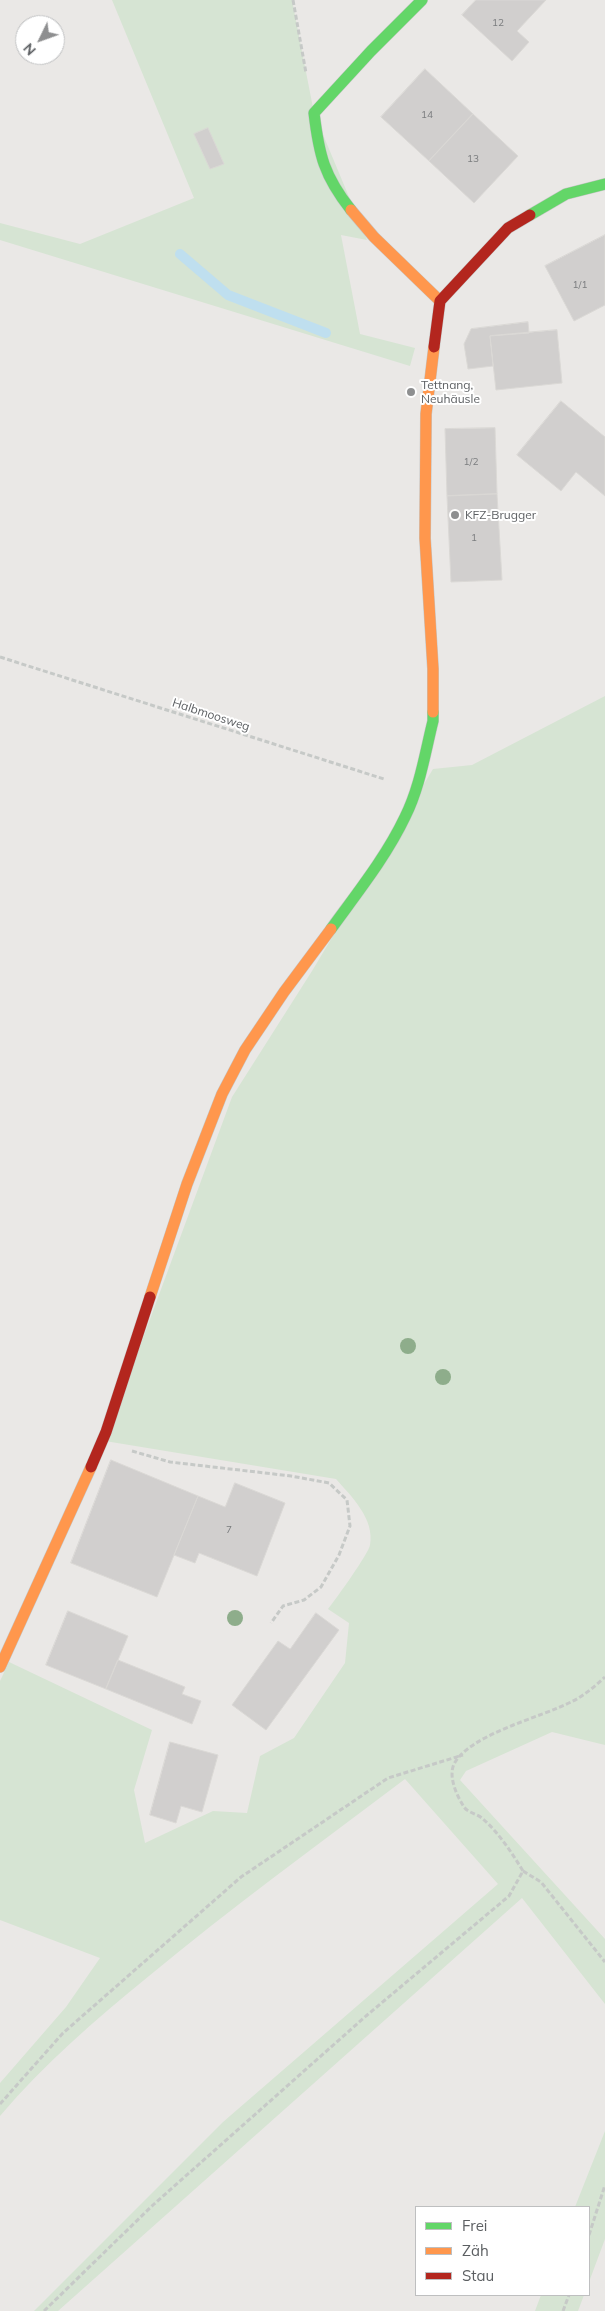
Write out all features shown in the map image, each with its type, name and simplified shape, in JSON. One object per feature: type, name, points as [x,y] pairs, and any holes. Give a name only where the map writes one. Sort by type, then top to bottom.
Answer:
[{"type":"street","points":[[422,0],[371,51],[314,113],[321,160],[338,193],[376,239],[440,301]]},
{"type":"street","points":[[0,1667],[106,1432],[187,1184],[222,1094],[245,1050],[284,992],[369,878],[405,818],[416,789],[433,721],[433,668],[425,538],[426,414],[440,301],[508,228],[566,194],[605,184]]},
{"type":"path","points":[[293,0],[314,113]]},
{"type":"path","name":"Halbmoosweg","points":[[0,657],[416,789]]},
{"type":"path","points":[[106,1432],[129,1450],[170,1462],[291,1476],[328,1483],[346,1500],[350,1526],[339,1555],[321,1587],[304,1600],[283,1606],[271,1623]]},
{"type":"path","points":[[605,1677],[592,1689],[571,1702],[520,1722],[483,1740],[454,1763],[451,1774],[465,1809],[483,1819],[512,1853],[523,1871],[541,1882],[605,1962]]},
{"type":"path","points":[[0,2104],[63,2033],[241,1877],[388,1778],[463,1754]]},
{"type":"path","points":[[44,2311],[153,2205],[366,2016],[509,1896],[523,1871]]},
{"type":"path","points":[[590,2232],[605,2184]]},
{"type":"path","points":[[563,2311],[569,2296]]},
{"type":"green space","points":[[112,0],[292,0],[314,113],[367,240],[341,235],[360,334],[415,348],[410,366],[0,240],[0,223],[80,244],[194,198]]},
{"type":"green space","points":[[605,696],[605,1745],[552,1732],[466,1771],[460,1780],[605,1939],[605,2004],[522,1898],[58,2311],[34,2311],[223,2122],[498,1884],[405,1779],[244,1900],[129,1992],[90,2025],[34,2078],[0,2116],[0,2083],[66,2007],[100,1958],[0,1920],[0,1681],[9,1662],[152,1730],[134,1790],[145,1843],[213,1811],[247,1813],[260,1756],[294,1738],[345,1663],[349,1623],[328,1609],[364,1557],[370,1545],[371,1535],[361,1509],[336,1479],[105,1441],[232,1097],[312,971],[433,769],[472,765]]},
{"type":"green space","points":[[605,2131],[605,2239],[590,2279],[590,2206],[575,2206]]},
{"type":"green space","points":[[541,2296],[584,2296],[578,2311],[535,2311]]},
{"type":"building","points":[[476,0],[546,0],[517,31],[529,42],[512,61],[462,15]]},
{"type":"building","points":[[425,69],[473,114],[429,161],[381,117]]},
{"type":"building","points":[[473,114],[518,156],[474,203],[429,161]]},
{"type":"building","points":[[208,128],[224,164],[210,169],[194,134]]},
{"type":"building","points":[[605,235],[605,305],[574,321],[545,266]]},
{"type":"building","points":[[528,322],[529,333],[490,336],[493,366],[468,369],[464,344],[471,329]]},
{"type":"building","points":[[557,330],[562,383],[496,390],[490,336]]},
{"type":"building","points":[[561,401],[605,437],[605,496],[576,472],[561,491],[517,455]]},
{"type":"building","points":[[495,428],[497,494],[447,496],[445,429]]},
{"type":"building","points":[[497,494],[502,580],[451,582],[447,496]]},
{"type":"building","points":[[111,1460],[198,1496],[157,1597],[71,1563]]},
{"type":"building","points":[[235,1483],[285,1503],[257,1576],[199,1553],[195,1563],[174,1555],[198,1496],[225,1507]]},
{"type":"building","points":[[68,1611],[128,1636],[106,1689],[46,1665]]},
{"type":"building","points":[[316,1613],[339,1630],[266,1730],[232,1705],[278,1641],[290,1649]]},
{"type":"building","points":[[118,1660],[185,1687],[182,1694],[201,1701],[192,1724],[106,1689]]},
{"type":"building","points":[[170,1742],[218,1755],[202,1812],[181,1806],[176,1823],[150,1815]]},
{"type":"waterway","points":[[180,254],[228,295],[326,333]]},
{"type":"traffic: fast","points":[[351,210],[342,198],[324,165],[314,113],[371,51],[422,0]]},
{"type":"traffic: fast","points":[[530,215],[566,194],[605,184]]},
{"type":"traffic: fast","points":[[331,929],[380,861],[405,817],[415,794],[422,770],[433,721],[433,712]]},
{"type":"traffic: slow","points":[[351,210],[374,237],[440,301]]},
{"type":"traffic: slow","points":[[433,712],[433,669],[425,538],[426,414],[434,347]]},
{"type":"traffic: slow","points":[[150,1297],[187,1184],[222,1094],[245,1050],[284,992],[331,929]]},
{"type":"traffic: slow","points":[[0,1667],[91,1467]]},
{"type":"traffic: jam","points":[[434,347],[440,301],[508,228],[530,215]]},
{"type":"traffic: jam","points":[[91,1467],[106,1432],[150,1297]]},
{"type":"place","name":"Tettnang, Neuhäusle","points":[[411,392]]},
{"type":"place","name":"KFZ-Brugger","points":[[455,515]]}]
